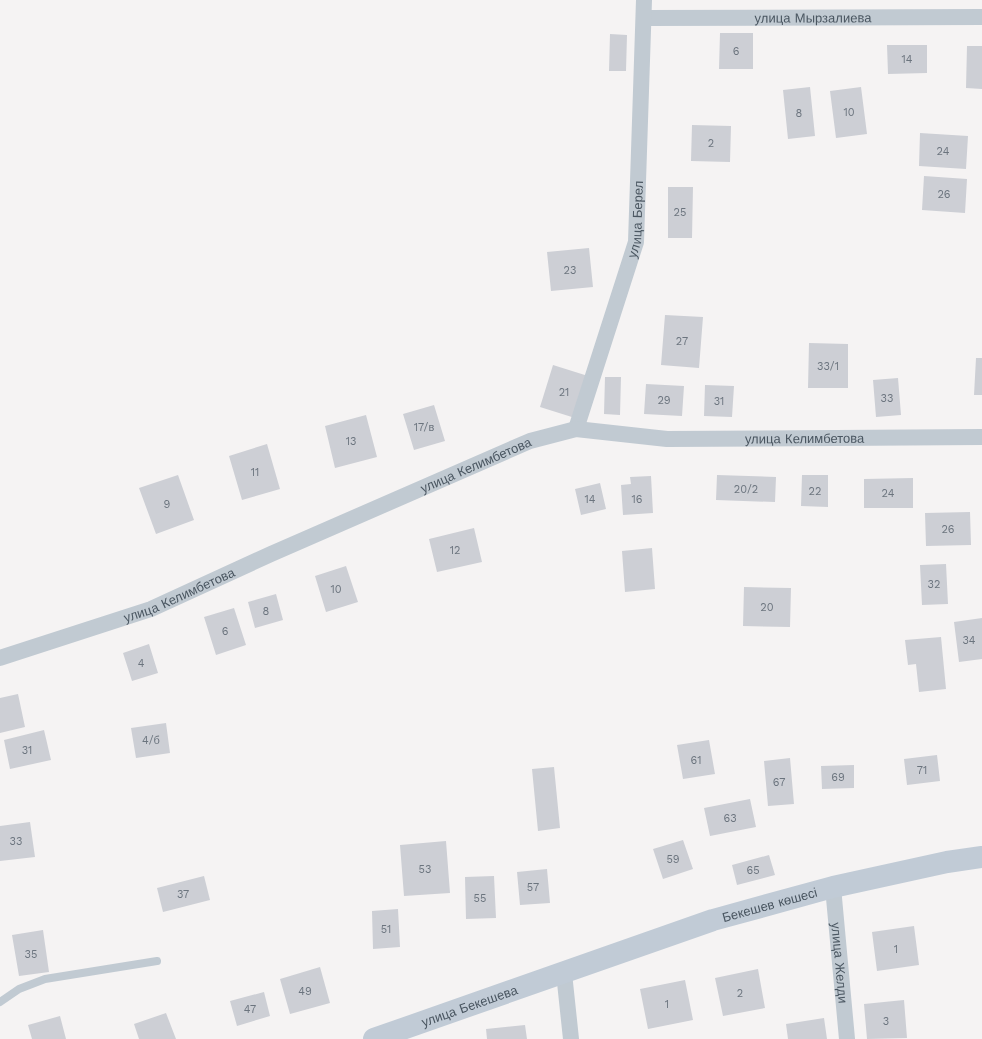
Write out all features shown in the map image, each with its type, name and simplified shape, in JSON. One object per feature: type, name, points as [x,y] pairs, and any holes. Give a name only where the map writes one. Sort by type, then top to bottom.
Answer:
[{"type":"main road","name":"Бекешев көшесі","points":[[564,973],[713,920],[833,887],[947,862],[982,857]]},
{"type":"main road","name":"улица Бекешева","points":[[374,1039],[564,973]]},
{"type":"street","name":"улица Берел","points":[[576,429],[636,242],[644,0]]},
{"type":"street","name":"улица Мырзалиева","points":[[644,18],[982,17]]},
{"type":"street","name":"улица Келимбетова","points":[[0,658],[151,609],[271,554],[530,442],[576,429],[667,439],[982,436]]},
{"type":"street","name":"улица Желди","points":[[833,887],[847,1039]]},
{"type":"street","points":[[564,973],[571,1039]]},
{"type":"lane","points":[[0,1002],[19,989],[45,979],[157,961]]},
{"type":"building","points":[[720,33],[753,33],[753,69],[719,69]]},
{"type":"building","points":[[610,34],[627,35],[626,71],[609,71]]},
{"type":"building","points":[[887,45],[927,45],[927,73],[888,74]]},
{"type":"building","points":[[967,46],[982,46],[982,89],[966,88]]},
{"type":"building","points":[[810,87],[815,136],[788,139],[783,90]]},
{"type":"building","points":[[861,87],[867,134],[836,138],[830,91]]},
{"type":"building","points":[[692,125],[731,126],[730,162],[691,161]]},
{"type":"building","points":[[920,133],[968,136],[966,169],[919,166]]},
{"type":"building","points":[[924,176],[967,179],[965,213],[922,210]]},
{"type":"building","points":[[668,187],[693,187],[692,238],[668,238]]},
{"type":"building","points":[[589,248],[593,287],[551,291],[547,252]]},
{"type":"building","points":[[665,315],[703,317],[699,368],[661,365]]},
{"type":"building","points":[[809,343],[848,344],[848,388],[808,388]]},
{"type":"building","points":[[976,358],[982,358],[982,395],[974,395]]},
{"type":"building","points":[[553,365],[588,376],[575,418],[540,407]]},
{"type":"building","points":[[605,377],[621,377],[620,415],[604,414]]},
{"type":"building","points":[[898,378],[901,415],[876,417],[873,380]]},
{"type":"building","points":[[646,384],[684,386],[682,416],[644,414]]},
{"type":"building","points":[[705,385],[734,386],[732,417],[704,416]]},
{"type":"building","points":[[434,405],[445,441],[414,450],[403,414]]},
{"type":"building","points":[[366,415],[377,457],[335,468],[325,426]]},
{"type":"building","points":[[267,444],[280,489],[242,500],[229,456]]},
{"type":"building","points":[[178,475],[194,520],[156,534],[139,488]]},
{"type":"building","points":[[717,475],[776,477],[775,502],[716,500]]},
{"type":"building","points":[[802,475],[828,475],[828,507],[801,506]]},
{"type":"building","points":[[651,476],[653,513],[623,515],[621,485],[631,484],[630,477]]},
{"type":"building","points":[[913,478],[913,508],[864,508],[864,479]]},
{"type":"building","points":[[600,483],[606,509],[581,515],[575,489]]},
{"type":"building","points":[[970,512],[971,545],[926,546],[925,513]]},
{"type":"building","points":[[474,528],[482,562],[437,572],[429,539]]},
{"type":"building","points":[[652,548],[655,589],[625,592],[622,551]]},
{"type":"building","points":[[946,564],[948,604],[922,605],[920,565]]},
{"type":"building","points":[[346,566],[358,602],[326,612],[315,576]]},
{"type":"building","points":[[744,587],[791,588],[790,627],[743,626]]},
{"type":"building","points":[[276,594],[283,620],[255,628],[248,602]]},
{"type":"building","points":[[234,608],[246,645],[216,655],[204,617]]},
{"type":"building","points":[[982,618],[982,659],[959,662],[954,622]]},
{"type":"building","points":[[941,637],[946,689],[919,692],[916,664],[908,665],[905,640]]},
{"type":"building","points":[[149,644],[158,673],[132,681],[123,653]]},
{"type":"building","points":[[18,694],[25,727],[0,733],[0,698]]},
{"type":"building","points":[[166,723],[170,753],[136,758],[131,728]]},
{"type":"building","points":[[44,730],[51,760],[10,769],[4,740]]},
{"type":"building","points":[[709,740],[715,774],[683,779],[677,745]]},
{"type":"building","points":[[937,755],[940,781],[907,785],[904,759]]},
{"type":"building","points":[[790,758],[794,804],[768,806],[764,761]]},
{"type":"building","points":[[854,765],[854,788],[822,789],[821,766]]},
{"type":"building","points":[[554,767],[560,828],[538,831],[532,769]]},
{"type":"building","points":[[750,799],[756,827],[710,836],[704,808]]},
{"type":"building","points":[[30,822],[35,857],[0,861],[0,826]]},
{"type":"building","points":[[683,840],[693,869],[663,879],[653,849]]},
{"type":"building","points":[[446,841],[450,893],[404,896],[400,845]]},
{"type":"building","points":[[769,855],[775,875],[737,885],[732,865]]},
{"type":"building","points":[[547,869],[550,903],[520,905],[517,872]]},
{"type":"building","points":[[204,876],[210,900],[163,912],[157,888]]},
{"type":"building","points":[[494,876],[496,918],[466,919],[465,877]]},
{"type":"building","points":[[398,909],[400,947],[373,949],[372,911]]},
{"type":"building","points":[[914,926],[919,965],[877,971],[872,932]]},
{"type":"building","points":[[43,930],[49,972],[19,976],[12,935]]},
{"type":"building","points":[[320,967],[330,1003],[290,1014],[280,979]]},
{"type":"building","points":[[758,969],[765,1008],[723,1016],[715,978]]},
{"type":"building","points":[[685,980],[693,1020],[648,1029],[640,989]]},
{"type":"building","points":[[264,992],[270,1016],[237,1026],[230,1001]]},
{"type":"building","points":[[904,1000],[907,1038],[867,1039],[864,1004]]},
{"type":"building","points":[[166,1013],[176,1039],[139,1039],[134,1024]]},
{"type":"building","points":[[60,1016],[66,1039],[32,1039],[28,1025]]},
{"type":"building","points":[[824,1018],[827,1039],[788,1039],[786,1024]]},
{"type":"building","points":[[525,1025],[527,1039],[487,1039],[486,1029]]}]
